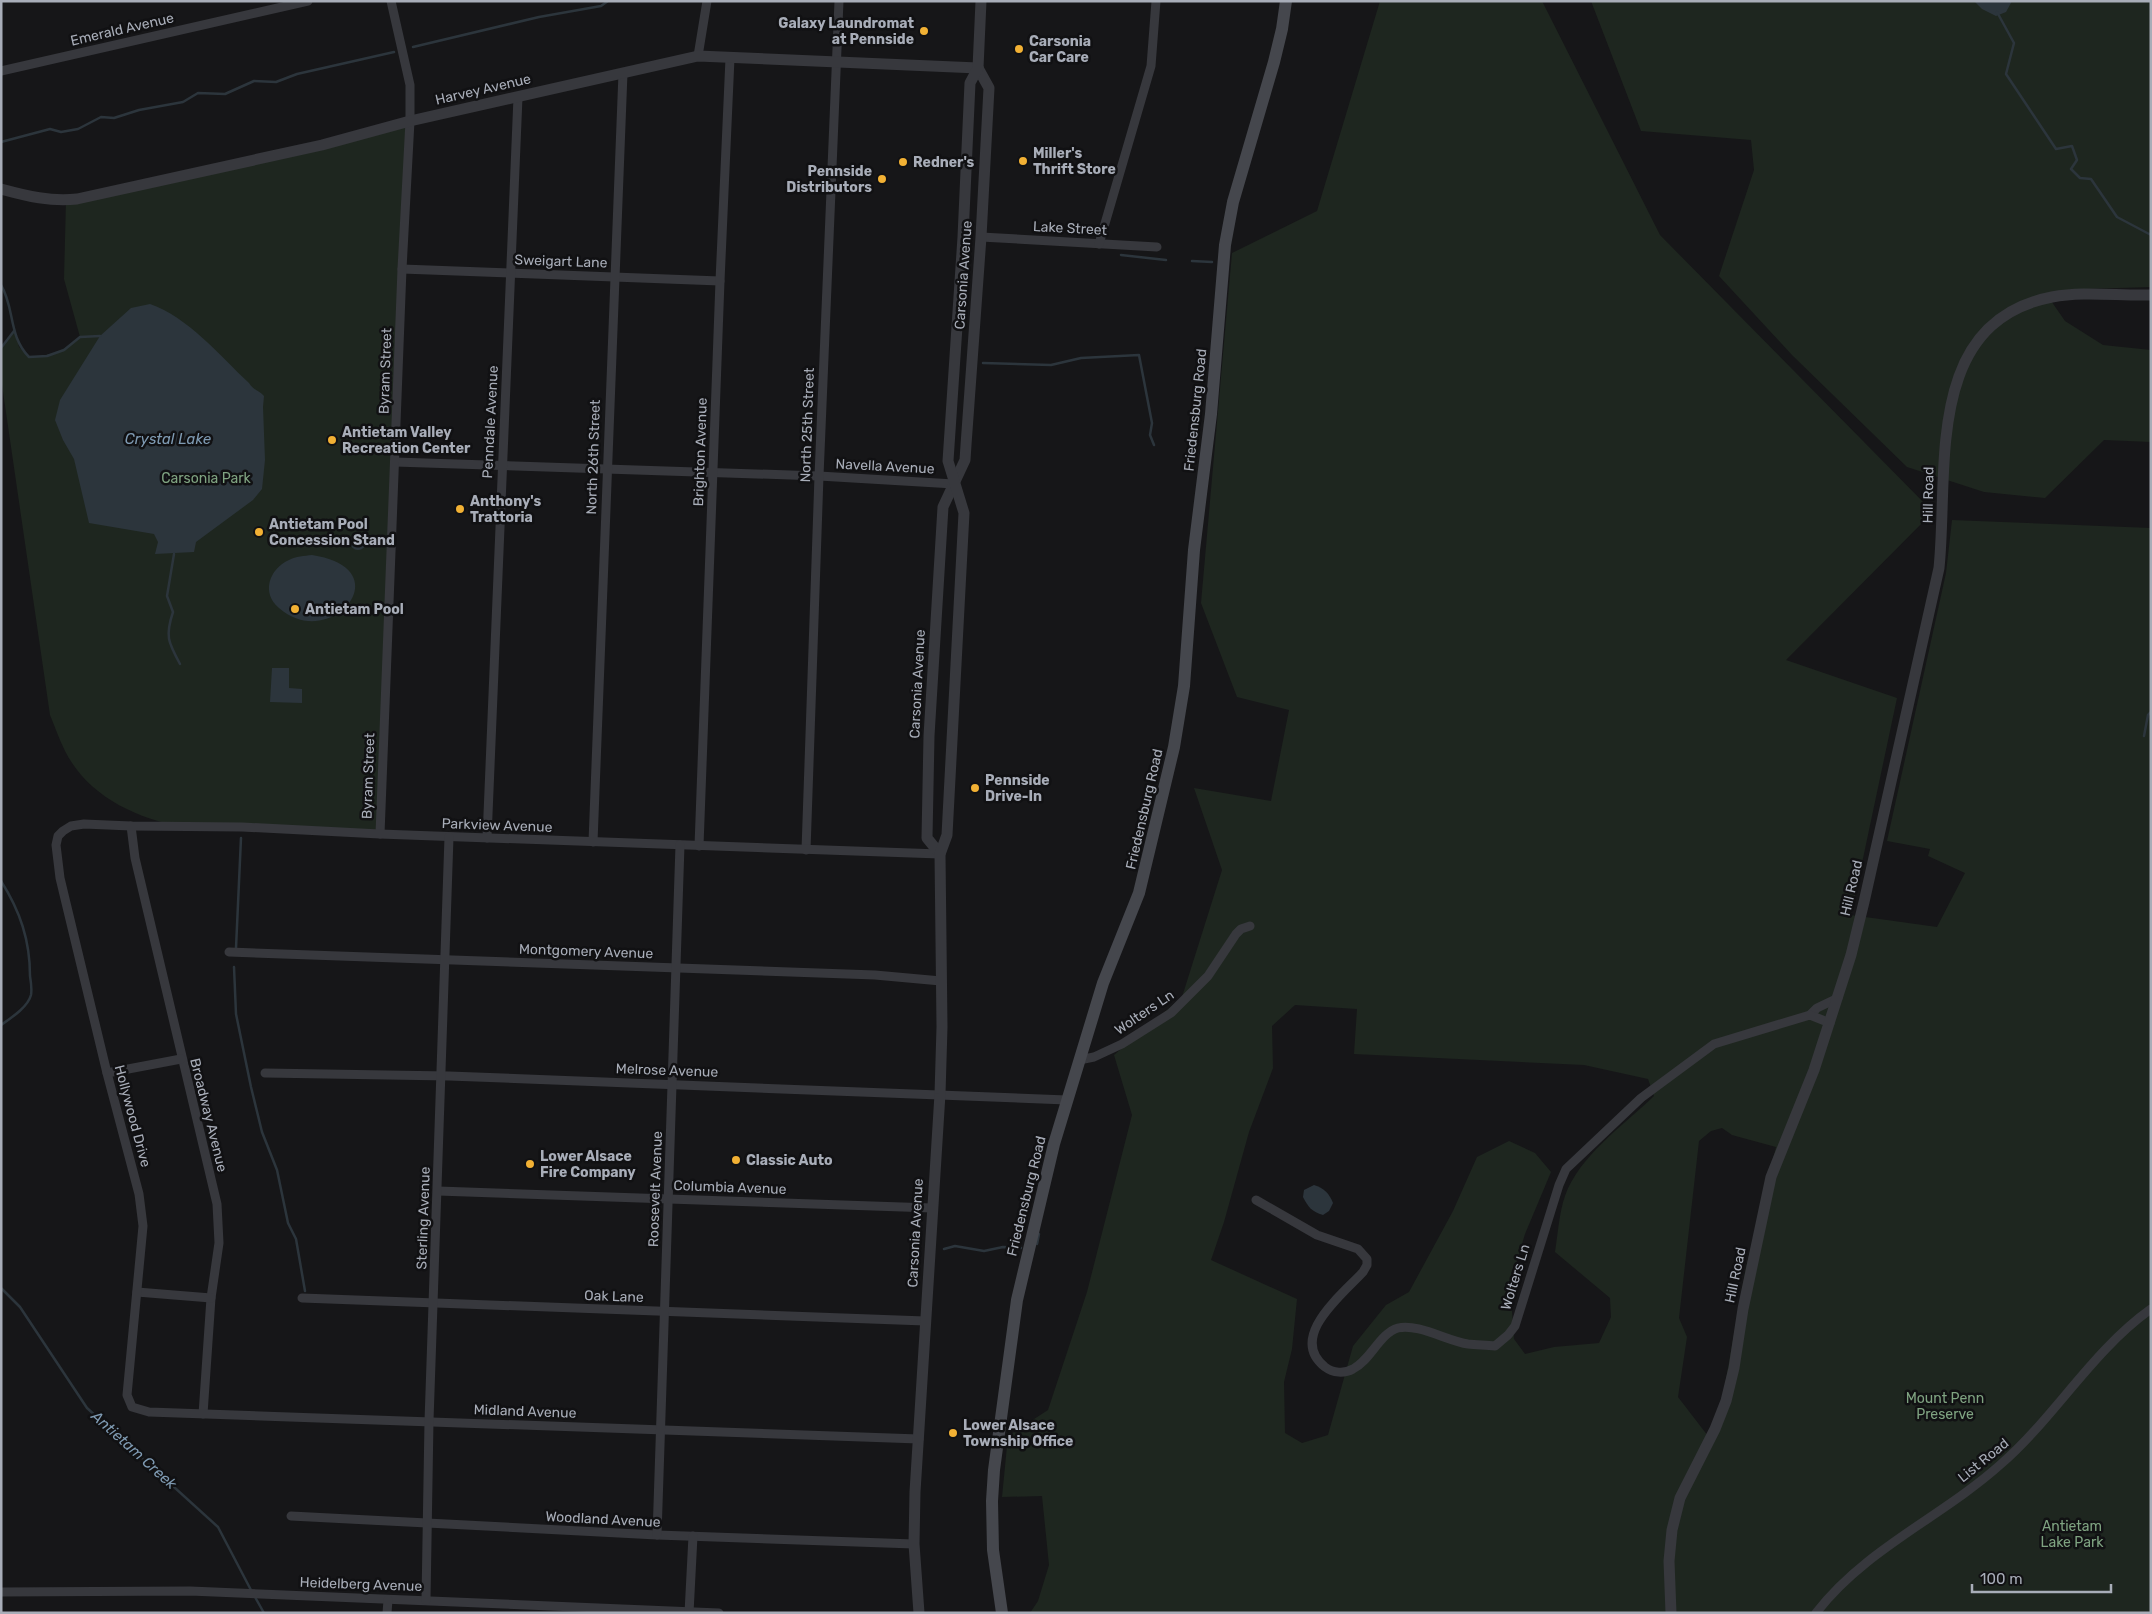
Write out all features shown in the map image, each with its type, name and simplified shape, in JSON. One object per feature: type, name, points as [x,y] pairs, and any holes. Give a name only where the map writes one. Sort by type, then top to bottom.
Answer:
[{"type":"main road","name":"Friedensburg Road","points":[[1002,1613],[993,1550],[992,1501],[995,1461],[1017,1300],[1036,1214],[1067,1100],[1104,983],[1139,893],[1174,747],[1184,686],[1194,550],[1212,405],[1225,245],[1235,194],[1274,62],[1286,1]]},
{"type":"street","name":"Emerald Avenue","points":[[1,71],[308,1]]},
{"type":"street","name":"Byram Street","points":[[380,834],[402,269],[410,121],[410,85],[391,1]]},
{"type":"street","points":[[698,56],[707,1]]},
{"type":"street","name":"North 25th Street","points":[[806,850],[819,476],[839,1]]},
{"type":"street","name":"Carsonia Avenue","points":[[919,1613],[914,1544],[915,1492],[940,1094],[940,854],[947,835],[964,513],[948,461],[963,237],[970,83],[978,68],[981,1]]},
{"type":"street","points":[[1099,244],[1151,66],[1156,1]]},
{"type":"street","name":"Harvey Avenue","points":[[1,189],[34,198],[66,200],[77,198],[322,145],[410,121],[698,56],[836,64],[978,68]]},
{"type":"street","name":"Brighton Avenue","points":[[699,846],[730,58]]},
{"type":"street","name":"Carsonia Avenue","points":[[940,854],[927,838],[929,736],[943,507],[965,460],[990,88],[978,68]]},
{"type":"street","name":"North 26th Street","points":[[593,842],[606,470],[623,73]]},
{"type":"street","name":"Penndale Avenue","points":[[487,838],[518,97]]},
{"type":"street","name":"Lake Street","points":[[981,237],[1157,247]]},
{"type":"street","name":"Sweigart Lane","points":[[402,269],[720,281]]},
{"type":"street","name":"Hill Road","points":[[1671,1613],[1669,1561],[1672,1530],[1680,1498],[1715,1429],[1726,1401],[1734,1368],[1743,1308],[1771,1177],[1811,1078],[1830,1023],[1862,910],[1939,568],[1942,536],[1944,456],[1949,408],[1963,364],[1973,346],[1991,325],[2012,311],[2027,304],[2074,294],[2151,295]]},
{"type":"street","name":"Navella Avenue","points":[[395,462],[819,476],[954,484]]},
{"type":"street","name":"Parkview Avenue","points":[[58,836],[71,826],[84,824],[242,827],[380,834],[940,854]]},
{"type":"street","name":"Broadway Avenue","points":[[130,826],[134,858],[217,1204],[218,1244],[211,1298],[203,1414]]},
{"type":"street","name":"Hollywood Drive","points":[[58,836],[56,859],[60,878],[107,1074],[139,1194],[143,1226],[127,1396],[132,1407]]},
{"type":"street","name":"Sterling Avenue","points":[[426,1600],[429,1422],[449,836]]},
{"type":"street","name":"Roosevelt Avenue","points":[[657,1535],[680,845]]},
{"type":"street","name":"Wolters Ln","points":[[1079,1060],[1094,1057],[1122,1044],[1170,1013],[1208,976],[1236,934],[1250,926]]},
{"type":"street","name":"Montgomery Avenue","points":[[229,952],[875,975],[941,981]]},
{"type":"street","points":[[1830,1023],[1810,1015],[1817,1008],[1838,998]]},
{"type":"street","name":"Wolters Ln","points":[[1256,1200],[1317,1234],[1358,1248],[1366,1259],[1367,1265],[1363,1272],[1324,1315],[1311,1339],[1313,1351],[1323,1366],[1330,1371],[1343,1372],[1353,1369],[1362,1363],[1387,1335],[1399,1328],[1413,1329],[1467,1344],[1495,1346],[1508,1335],[1514,1326],[1558,1185],[1566,1170],[1641,1098],[1714,1044],[1810,1015]]},
{"type":"street","points":[[107,1074],[181,1059]]},
{"type":"street","name":"Melrose Avenue","points":[[265,1073],[440,1076],[1067,1100]]},
{"type":"street","name":"Columbia Avenue","points":[[438,1191],[932,1208]]},
{"type":"street","points":[[138,1292],[211,1298]]},
{"type":"street","name":"Oak Lane","points":[[302,1298],[925,1321]]},
{"type":"street","name":"List Road","points":[[1816,1613],[1833,1592],[1873,1557],[2000,1466],[2036,1431],[2112,1342],[2151,1309]]},
{"type":"street","name":"Midland Avenue","points":[[132,1407],[149,1412],[919,1439]]},
{"type":"street","name":"Woodland Avenue","points":[[291,1516],[657,1535],[914,1544]]},
{"type":"street","points":[[689,1612],[693,1536]]},
{"type":"street","name":"Heidelberg Avenue","points":[[1,1592],[171,1591],[241,1593],[719,1613]]},
{"type":"street","points":[[388,1600],[388,1613]]},
{"type":"green space","points":[[1380,1],[1542,1],[1660,235],[1933,512],[1786,660],[1897,698],[1851,915],[1937,927],[1965,873],[1928,856],[1930,849],[1887,841],[1946,573],[1952,520],[2151,528],[2151,1613],[1030,1613],[1038,1601],[1049,1565],[1042,1496],[1002,1497],[1008,1436],[1048,1410],[1087,1292],[1132,1115],[1114,1055],[1182,997],[1222,870],[1194,788],[1271,801],[1289,710],[1237,697],[1201,603],[1232,253],[1317,211]],"holes":[[[1295,1005],[1357,1009],[1354,1054],[1584,1065],[1648,1079],[1654,1096],[1591,1154],[1572,1181],[1565,1196],[1560,1216],[1555,1252],[1610,1298],[1611,1317],[1599,1343],[1554,1347],[1525,1354],[1514,1339],[1510,1284],[1525,1234],[1551,1172],[1535,1153],[1509,1141],[1477,1157],[1453,1211],[1409,1292],[1386,1305],[1353,1346],[1328,1435],[1302,1443],[1285,1433],[1284,1382],[1292,1349],[1297,1299],[1211,1260],[1224,1222],[1249,1132],[1273,1068],[1272,1026]],[[1722,1128],[1732,1135],[1776,1147],[1746,1267],[1722,1401],[1708,1436],[1678,1397],[1687,1337],[1679,1318],[1699,1141],[1711,1131]]]},
{"type":"green space","points":[[1591,1],[2151,1],[2151,287],[2085,289],[2047,295],[2065,321],[2103,345],[2151,350],[2151,442],[2104,440],[2045,498],[1984,492],[1907,467],[1792,355],[1719,276],[1754,170],[1751,140],[1641,131]]},
{"type":"green space","name":"Carsonia Park","points":[[410,121],[380,834],[181,827],[146,817],[114,802],[86,780],[65,751],[50,715],[1,378],[1,348],[15,330],[19,347],[29,357],[56,352],[80,337],[64,279],[66,200]]},
{"type":"water","points":[[1974,1],[2012,1],[2006,12],[1996,16],[1982,9]]},
{"type":"water","name":"Crystal Lake","points":[[150,304],[177,318],[203,338],[253,388],[264,396],[265,460],[262,489],[253,500],[196,542],[194,552],[155,554],[158,542],[154,534],[89,523],[74,459],[63,440],[55,420],[60,400],[100,336],[131,308]]},
{"type":"water","points":[[355,534],[361,534],[366,539],[364,548],[355,550],[350,545],[350,539]]},
{"type":"water","points":[[312,555],[339,563],[352,576],[355,590],[349,604],[336,615],[318,621],[299,619],[279,608],[273,602],[269,589],[272,575],[282,564],[300,556]]},
{"type":"water","points":[[272,668],[289,668],[289,688],[302,689],[302,703],[270,702]]},
{"type":"water","points":[[1314,1185],[1326,1191],[1333,1203],[1329,1211],[1323,1215],[1311,1209],[1303,1197],[1304,1190]]},
{"type":"waterway","points":[[413,47],[539,17],[601,6],[608,1]]},
{"type":"waterway","points":[[1997,12],[2014,43],[2006,74],[2056,149],[2072,146],[2077,160],[2071,169],[2080,178],[2091,179],[2117,217],[2151,235]]},
{"type":"waterway","points":[[1,142],[50,129],[61,132],[78,129],[101,117],[114,118],[139,110],[183,102],[198,93],[225,94],[254,81],[276,82],[297,74],[394,52]]},
{"type":"waterway","points":[[1121,255],[1166,260]]},
{"type":"waterway","points":[[1192,261],[1212,262]]},
{"type":"waterway","points":[[1,285],[18,340],[22,349],[29,357],[47,356],[64,350],[80,337],[100,336]]},
{"type":"waterway","name":"Antietam Creek","points":[[1,348],[14,331]]},
{"type":"waterway","points":[[983,363],[1051,365],[1081,358],[1139,355],[1152,423],[1150,435],[1154,445]]},
{"type":"waterway","points":[[174,554],[167,596],[173,612],[169,627],[169,639],[180,664]]},
{"type":"waterway","points":[[2144,736],[2148,715],[2151,712]]},
{"type":"waterway","points":[[236,948],[241,838]]},
{"type":"waterway","name":"Antietam Creek","points":[[1,881],[14,903],[23,926],[28,950],[31,990],[31,995],[23,1008],[1,1025]]},
{"type":"waterway","points":[[234,967],[236,1014],[251,1087],[262,1132],[277,1170],[288,1223],[296,1239],[305,1291]]},
{"type":"waterway","points":[[1037,1244],[1039,1234]]},
{"type":"waterway","points":[[944,1249],[955,1246],[984,1251],[1003,1247],[1021,1248]]},
{"type":"waterway","name":"Antietam Creek","points":[[1,1288],[20,1307],[87,1408],[218,1527],[252,1592]]},
{"type":"waterway","name":"Antietam Creek","points":[[255,1597],[264,1613]]},
{"type":"place","name":"Galaxy Laundromat at Pennside","points":[[924,31]]},
{"type":"place","name":"Carsonia Car Care","points":[[1019,49]]},
{"type":"place","name":"Miller's Thrift Store","points":[[1023,161]]},
{"type":"place","name":"Redner's","points":[[903,162]]},
{"type":"place","name":"Pennside Distributors","points":[[882,179]]},
{"type":"place","name":"Antietam Valley Recreation Center","points":[[332,440]]},
{"type":"place","name":"Anthony's Trattoria","points":[[460,509]]},
{"type":"place","name":"Antietam Pool Concession Stand","points":[[259,532]]},
{"type":"place","name":"Antietam Pool","points":[[295,609]]},
{"type":"place","name":"Pennside Drive-In","points":[[975,788]]},
{"type":"place","name":"Classic Auto","points":[[736,1160]]},
{"type":"place","name":"Lower Alsace Fire Company","points":[[530,1164]]},
{"type":"place","name":"Lower Alsace Township Office","points":[[953,1433]]},
{"type":"park label","name":"Mount Penn Preserve","points":[[1945,1406]]},
{"type":"park label","name":"Antietam Lake Park","points":[[2072,1534]]}]
